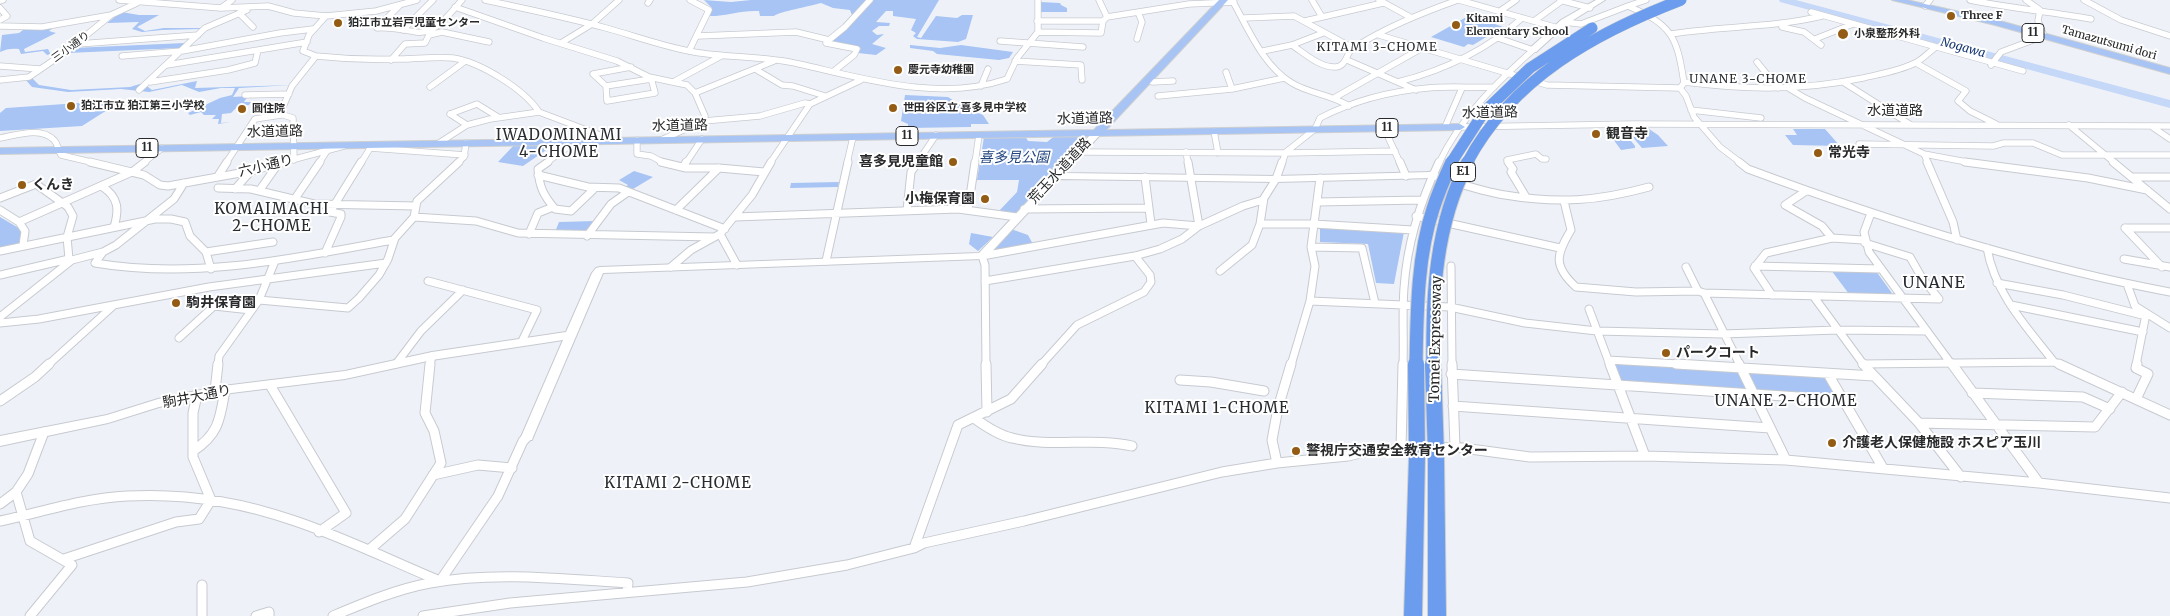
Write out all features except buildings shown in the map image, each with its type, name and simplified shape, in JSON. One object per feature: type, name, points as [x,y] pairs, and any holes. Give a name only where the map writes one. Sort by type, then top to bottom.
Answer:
[{"type":"highway","name":"Tomei Expressway","points":[[1413,616],[1417,456],[1417,305],[1424,240],[1439,187],[1458,148],[1488,107],[1512,82],[1541,59],[1573,38],[1611,19],[1660,0]]},
{"type":"highway","name":"Tomei Expressway","points":[[1437,616],[1434,302],[1444,223],[1455,190],[1478,144],[1496,118],[1528,84],[1584,43],[1624,22],[1681,0]]},
{"type":"main road","name":"Tamazutsumi dori","points":[[1896,0],[1927,3],[2170,71]]},
{"type":"main road","name":"荒玉水道道路","points":[[1097,132],[1228,1]]},
{"type":"main road","name":"水道道路","points":[[0,151],[1460,127]]},
{"type":"street","points":[[118,0],[137,3],[160,1],[221,8],[268,6],[294,13],[326,16],[376,11],[417,0]]},
{"type":"street","points":[[221,8],[232,0]]},
{"type":"street","points":[[268,6],[274,0]]},
{"type":"street","points":[[402,30],[433,0]]},
{"type":"street","points":[[399,6],[377,28],[419,33],[433,30],[462,0]]},
{"type":"street","points":[[485,0],[530,8],[689,50],[776,60],[798,64],[811,69],[834,72],[861,80],[936,88],[981,86],[1008,79],[1016,61],[1038,32],[1038,0]]},
{"type":"street","points":[[561,43],[592,24],[618,0]]},
{"type":"street","points":[[689,50],[710,10],[690,0]]},
{"type":"street","points":[[834,72],[854,55],[857,49],[826,42],[845,27],[870,0]]},
{"type":"street","points":[[1038,32],[1101,33],[1105,19],[1099,0]]},
{"type":"street","points":[[1312,0],[1322,17]]},
{"type":"street","points":[[1292,45],[1314,59],[1335,68],[1340,67],[1347,60],[1353,48],[1410,17],[1459,0],[1534,21],[1561,25],[1581,24],[1646,0]]},
{"type":"street","points":[[1500,11],[1516,0]]},
{"type":"street","points":[[1534,21],[1562,0],[1590,8]]},
{"type":"street","points":[[1402,449],[1404,304],[1407,267],[1416,216],[1431,175],[1460,127],[1494,86],[1561,25],[1601,0]]},
{"type":"street","points":[[1970,0],[2009,8],[2040,10],[2091,19]]},
{"type":"street","points":[[2026,0],[2040,10]]},
{"type":"street","points":[[2084,0],[2121,20],[2170,36]]},
{"type":"street","points":[[1037,21],[1105,19],[1190,4],[1228,1],[1244,18],[1271,66],[1284,78],[1349,106]]},
{"type":"street","points":[[1305,21],[1381,1],[1410,17]]},
{"type":"street","name":"三小通り","points":[[0,80],[29,77],[77,44],[111,15],[137,3]]},
{"type":"street","points":[[1628,6],[1661,22],[1671,34],[1680,59],[1684,82],[1680,88]]},
{"type":"street","points":[[455,7],[617,61],[636,72],[652,78],[675,81],[691,87],[705,116],[704,121]]},
{"type":"street","points":[[0,8],[7,16],[0,20]]},
{"type":"street","points":[[139,90],[150,82],[208,26],[252,8]]},
{"type":"street","points":[[1990,65],[2001,52],[2044,36],[2038,22],[2040,10]]},
{"type":"street","points":[[1137,39],[1142,22],[1138,12]]},
{"type":"street","points":[[1811,12],[1990,65],[2022,71]]},
{"type":"street","points":[[238,13],[253,27]]},
{"type":"street","points":[[0,26],[16,28],[44,26],[111,15]]},
{"type":"street","points":[[1244,18],[1288,15],[1305,21],[1323,33],[1353,48]]},
{"type":"street","points":[[326,16],[313,29],[303,51],[316,56],[347,60],[457,58],[484,68],[496,78],[515,86],[535,102],[539,112]]},
{"type":"street","points":[[1671,34],[1709,28],[1802,22],[1823,16]]},
{"type":"street","points":[[1398,82],[1461,60],[1508,32],[1522,18]]},
{"type":"street","points":[[1815,40],[1853,24]]},
{"type":"street","points":[[1770,25],[1797,30],[1820,45]]},
{"type":"street","points":[[122,56],[182,51],[280,33],[313,29]]},
{"type":"street","points":[[391,60],[405,44],[425,43],[429,35],[442,32],[489,42]]},
{"type":"street","points":[[698,36],[796,32],[829,40]]},
{"type":"street","points":[[1263,51],[1292,45],[1323,33]]},
{"type":"street","points":[[1379,34],[1547,85],[1680,88]]},
{"type":"street","points":[[77,44],[198,35]]},
{"type":"street","points":[[1498,38],[1533,50]]},
{"type":"street","points":[[1000,41],[1083,46]]},
{"type":"street","points":[[167,65],[307,42]]},
{"type":"street","points":[[1334,98],[1422,48]]},
{"type":"street","points":[[1684,82],[1733,88],[1790,89],[1843,82],[1890,72],[1916,63],[1936,48]]},
{"type":"street","points":[[150,82],[255,64],[258,50]]},
{"type":"street","points":[[675,81],[722,55]]},
{"type":"street","points":[[281,115],[292,86],[316,56]]},
{"type":"street","points":[[695,93],[776,60]]},
{"type":"street","points":[[1347,60],[1417,90]]},
{"type":"street","points":[[1016,61],[1081,65],[1082,80]]},
{"type":"street","points":[[430,87],[464,62]]},
{"type":"street","points":[[1757,62],[1778,88]]},
{"type":"street","points":[[1916,63],[1966,91],[1958,101],[1970,111],[1997,125]]},
{"type":"street","points":[[0,66],[41,69]]},
{"type":"street","points":[[631,68],[594,74],[606,86],[607,101],[655,93],[652,78]]},
{"type":"street","points":[[981,86],[988,69]]},
{"type":"street","points":[[755,70],[782,85],[793,86],[825,96]]},
{"type":"street","points":[[1226,72],[1232,90]]},
{"type":"street","points":[[1150,77],[1152,82],[1173,80]]},
{"type":"street","points":[[606,86],[652,78]]},
{"type":"street","points":[[1158,96],[1232,90],[1284,78]]},
{"type":"street","points":[[671,267],[691,250],[720,233],[735,217],[752,195],[764,172],[810,104],[861,80]]},
{"type":"street","points":[[1843,82],[1911,125]]},
{"type":"street","points":[[1220,271],[1252,245],[1260,224],[1263,200],[1276,179],[1286,153],[1315,130],[1320,118],[1349,106],[1417,90],[1494,86]]},
{"type":"street","points":[[1445,127],[1462,88]]},
{"type":"street","points":[[1680,88],[1686,96],[1694,117],[1720,147],[1748,169],[1806,191],[1956,240],[2127,284],[2170,292]]},
{"type":"street","points":[[1790,89],[1804,98],[1924,154],[1986,166],[2088,178],[2147,190]]},
{"type":"street","points":[[245,95],[289,94]]},
{"type":"street","points":[[661,140],[704,121],[753,117],[805,103],[810,104]]},
{"type":"street","points":[[467,125],[450,114],[477,104],[498,117]]},
{"type":"street","points":[[1691,110],[1760,118]]},
{"type":"street","points":[[439,143],[467,125],[498,117],[539,112],[562,122],[610,137],[613,140]]},
{"type":"street","points":[[218,176],[256,119],[281,115],[292,118],[295,146],[294,160]]},
{"type":"street","name":"水道道路","points":[[1460,127],[1702,124],[2170,126]]},
{"type":"street","points":[[2069,125],[2170,209]]},
{"type":"street","points":[[2151,126],[2170,139]]},
{"type":"street","points":[[1384,128],[1406,176]]},
{"type":"street","points":[[1214,131],[1218,153]]},
{"type":"street","points":[[592,132],[542,165],[538,169],[538,182],[543,197],[553,207],[562,211],[571,211],[594,190]]},
{"type":"street","name":"荒玉水道道路","points":[[982,256],[1097,132]]},
{"type":"street","points":[[0,138],[36,133],[45,135],[54,141],[58,147],[57,150]]},
{"type":"street","points":[[968,210],[979,134]]},
{"type":"street","points":[[907,210],[911,172],[936,135]]},
{"type":"street","points":[[826,261],[853,137]]},
{"type":"street","points":[[683,167],[702,139]]},
{"type":"street","points":[[637,140],[637,154],[651,156],[663,163],[683,167],[764,172]]},
{"type":"street","points":[[103,252],[95,263],[134,269],[211,269],[275,261],[393,240],[411,223],[417,201],[464,155],[466,143]]},
{"type":"street","points":[[1859,144],[1993,146],[2004,143],[2033,143],[2062,155],[2170,155]]},
{"type":"street","name":"六小通り","points":[[57,150],[61,155],[144,175],[160,185],[184,183],[251,171],[348,145]]},
{"type":"street","points":[[325,253],[341,216],[341,214],[330,212],[371,146],[394,151],[464,155]]},
{"type":"street","points":[[19,222],[103,187],[132,172],[162,148]]},
{"type":"street","points":[[294,200],[327,151]]},
{"type":"street","points":[[1078,152],[1286,153],[1395,151]]},
{"type":"street","points":[[1186,152],[1199,226]]},
{"type":"street","points":[[1526,197],[1511,172],[1513,169],[1507,160],[1536,154],[1542,159],[1546,159]]},
{"type":"street","points":[[1924,154],[1953,222],[1956,240]]},
{"type":"street","points":[[258,191],[278,164]]},
{"type":"street","points":[[676,210],[719,168]]},
{"type":"street","points":[[236,189],[251,171]]},
{"type":"street","points":[[538,175],[594,190],[605,191],[619,188],[676,210],[720,233],[737,265]]},
{"type":"street","points":[[1056,176],[1276,179],[1431,175],[1504,195],[1564,202],[1611,196],[1649,187]]},
{"type":"street","points":[[2133,177],[2170,177]]},
{"type":"street","points":[[1144,178],[1151,224]]},
{"type":"street","points":[[1277,463],[1272,440],[1278,408],[1310,301],[1315,266],[1312,247],[1320,178]]},
{"type":"street","points":[[0,275],[103,252],[116,245],[174,199],[184,183]]},
{"type":"street","points":[[0,198],[36,184],[68,207],[73,216],[67,237],[70,259]]},
{"type":"street","points":[[103,187],[112,194],[118,203],[119,209],[114,227]]},
{"type":"street","points":[[218,188],[258,191],[314,204],[416,206]]},
{"type":"street","points":[[1806,191],[1785,205],[1822,226],[1832,238]]},
{"type":"street","points":[[587,236],[611,204],[628,192]]},
{"type":"street","points":[[985,281],[1135,256],[1174,242],[1196,230],[1199,226],[1243,206],[1263,200]]},
{"type":"street","points":[[1318,202],[1421,200]]},
{"type":"street","points":[[2160,200],[2170,200]]},
{"type":"street","points":[[1564,202],[1571,230],[1560,248],[1557,258],[1558,266],[1576,287],[1636,292],[1701,292],[1814,297],[1939,299],[1910,257],[1864,241],[1832,238],[1766,253],[1755,266]]},
{"type":"street","points":[[529,234],[538,213],[553,207]]},
{"type":"street","points":[[1024,209],[1148,208]]},
{"type":"street","points":[[0,210],[19,222],[25,231],[23,245]]},
{"type":"street","points":[[735,217],[907,210],[968,210],[1017,217]]},
{"type":"street","points":[[1871,213],[1863,226],[1864,241],[1880,269],[2039,483]]},
{"type":"street","points":[[1416,216],[1560,248]]},
{"type":"street","points":[[414,217],[476,221],[503,230],[529,234],[587,236],[720,233]]},
{"type":"street","points":[[0,251],[145,221],[171,219],[185,222],[190,236],[206,252],[211,269]]},
{"type":"street","points":[[440,581],[498,496],[527,437],[597,273],[600,270],[982,256],[1163,222],[1199,226]]},
{"type":"street","points":[[1260,224],[1314,224],[1414,230]]},
{"type":"street","points":[[2166,267],[2125,228],[2170,228]]},
{"type":"street","points":[[259,300],[348,308],[356,303],[386,263],[391,253],[393,240]]},
{"type":"street","points":[[206,252],[273,242]]},
{"type":"street","points":[[1312,247],[1362,248],[1375,303]]},
{"type":"street","points":[[1987,248],[1988,261],[1997,283],[2011,305],[2054,362]]},
{"type":"street","points":[[982,256],[985,265],[987,412]]},
{"type":"street","points":[[914,548],[958,425],[1011,399],[1077,325],[1144,292],[1151,282],[1150,275],[1135,256]]},
{"type":"street","points":[[0,317],[70,259]]},
{"type":"street","points":[[2124,260],[2166,267]]},
{"type":"street","points":[[193,451],[211,439],[217,431],[220,391],[219,356],[259,300],[275,261]]},
{"type":"street","points":[[0,323],[39,319],[209,287],[386,263]]},
{"type":"street","points":[[1451,266],[1451,374],[1455,447]]},
{"type":"street","points":[[1755,266],[1880,269]]},
{"type":"street","points":[[1755,266],[1772,295]]},
{"type":"street","points":[[1686,267],[1723,334],[1786,460]]},
{"type":"street","points":[[428,280],[537,310],[522,341]]},
{"type":"street","points":[[1997,283],[2063,295],[2146,315]]},
{"type":"street","points":[[2127,284],[2135,306],[2146,315],[2170,328]]},
{"type":"street","points":[[396,364],[421,331],[463,290]]},
{"type":"street","points":[[1814,297],[1862,364],[1919,423],[1961,477]]},
{"type":"street","points":[[1310,301],[1450,307],[1525,323],[1597,331],[1723,334],[1837,330],[1926,331]]},
{"type":"street","points":[[2011,305],[2143,332]]},
{"type":"street","points":[[0,400],[35,377],[113,306]]},
{"type":"street","points":[[179,338],[214,306],[251,310]]},
{"type":"street","points":[[1589,308],[1644,456]]},
{"type":"street","points":[[2136,399],[2148,374],[2136,368],[2146,315]]},
{"type":"street","name":"駒井大通り","points":[[0,441],[108,419],[197,395],[345,375],[432,356],[571,335]]},
{"type":"street","points":[[369,550],[405,520],[441,463],[434,431],[425,414],[427,382],[432,356]]},
{"type":"street","points":[[1608,360],[1874,376]]},
{"type":"street","points":[[1862,364],[2054,362],[2170,415]]},
{"type":"street","points":[[1451,374],[1844,400]]},
{"type":"street","points":[[1828,374],[1883,468]]},
{"type":"street","points":[[1180,380],[1211,382],[1264,391]]},
{"type":"street","points":[[270,385],[339,499],[346,514],[319,532]]},
{"type":"street","points":[[1972,392],[2083,397],[2110,409]]},
{"type":"street","points":[[1919,423],[2095,427],[2122,392]]},
{"type":"street","points":[[197,395],[193,413],[193,457],[211,500]]},
{"type":"street","points":[[1453,406],[1770,428]]},
{"type":"street","points":[[974,418],[990,429],[1010,438],[1036,442],[1115,442],[1132,446]]},
{"type":"street","points":[[0,504],[16,492],[28,474],[44,432]]},
{"type":"street","points":[[423,616],[510,603],[747,582],[847,565],[914,548],[924,543],[1024,521],[1222,472],[1277,463],[1348,456],[1369,451],[1455,447],[1530,457],[1644,456],[1786,460],[2039,483],[2170,498]]},
{"type":"street","points":[[433,475],[478,465],[512,468]]},
{"type":"street","points":[[16,492],[30,541],[64,559],[72,566],[30,616]]},
{"type":"street","points":[[0,521],[115,496],[211,500],[268,512],[369,550],[440,581]]},
{"type":"street","points":[[64,559],[176,522],[199,519],[211,500]]},
{"type":"street","points":[[333,616],[385,595],[440,581],[535,577],[628,583],[627,592]]},
{"type":"street","points":[[202,585],[202,616]]},
{"type":"street","points":[[256,616],[269,612],[269,616]]},
{"type":"green space","points":[[704,0],[731,2],[751,0],[866,0],[852,15],[850,10],[833,8],[821,3],[774,16],[760,16],[759,11],[752,11],[710,16],[712,8]]},
{"type":"green space","points":[[873,0],[939,0],[917,37],[921,38],[936,16],[957,18],[962,15],[973,15],[966,39],[958,42],[917,39],[913,36],[916,33],[911,30],[916,19],[893,16],[893,11],[886,11],[876,22],[890,23],[889,26],[879,26],[872,31],[877,35],[884,34],[872,44],[886,48],[876,55],[858,53],[861,48],[829,42],[850,26]]},
{"type":"green space","points":[[1040,2],[1060,3],[1067,8],[1067,12],[1039,12]]},
{"type":"green space","points":[[121,12],[139,15],[159,15],[137,27],[145,31],[164,28],[203,28],[142,32],[132,29],[139,22],[107,23]]},
{"type":"green space","points":[[1470,15],[1503,27],[1473,45],[1468,44],[1464,47],[1431,37]]},
{"type":"green space","points":[[57,25],[49,31],[56,33],[24,49],[25,52],[48,49],[50,53],[64,51],[47,55],[43,51],[21,54],[19,49],[9,49],[0,52],[2,35],[19,33],[27,27]]},
{"type":"green space","points":[[185,43],[180,48],[68,53],[73,48]]},
{"type":"green space","points":[[910,45],[940,48],[961,45],[1013,52],[1009,58],[999,60],[937,54],[933,51],[910,48]]},
{"type":"green space","points":[[31,77],[39,85],[71,90],[130,87],[143,83],[152,90],[197,81],[195,88],[293,85],[239,88],[233,97],[248,96],[244,102],[251,102],[249,105],[238,106],[231,113],[222,114],[221,123],[231,122],[218,124],[219,119],[212,119],[216,115],[204,115],[201,112],[190,115],[188,113],[220,98],[232,95],[235,88],[221,88],[199,92],[182,85],[149,92],[121,89],[68,92],[32,87],[25,79]]},
{"type":"green space","points":[[905,95],[948,97],[962,106],[983,115],[989,124],[971,124],[971,127],[908,128],[908,124],[901,121]]},
{"type":"green space","points":[[123,100],[82,126],[0,131],[0,113],[6,108]]},
{"type":"green space","points":[[1620,127],[1635,148],[1621,150],[1605,128]]},
{"type":"green space","points":[[1646,127],[1658,135],[1668,146],[1642,148],[1625,128]]},
{"type":"green space","points":[[1793,129],[1825,129],[1840,146],[1793,145],[1785,135],[1797,135]]},
{"type":"green space","name":"喜多見公園","points":[[1056,135],[1088,135],[1014,215],[999,211],[1017,192],[1019,180],[977,180],[984,137],[1025,136],[1028,141],[1047,142]]},
{"type":"green space","points":[[515,144],[555,144],[523,166],[498,162]]},
{"type":"green space","points":[[634,171],[653,177],[628,192],[622,189],[628,185],[619,180]]},
{"type":"green space","points":[[839,182],[838,187],[790,188],[791,183]]},
{"type":"green space","points":[[0,217],[22,230],[21,245],[0,249]]},
{"type":"green space","points":[[596,221],[588,233],[555,232],[559,222]]},
{"type":"green space","points":[[1320,228],[1404,232],[1394,284],[1376,283],[1368,244],[1320,242]]},
{"type":"green space","points":[[1011,229],[1028,235],[1034,246],[989,253]]},
{"type":"green space","points":[[971,233],[993,237],[978,251],[969,244]]},
{"type":"green space","points":[[1831,270],[1876,271],[1894,296],[1849,294]]},
{"type":"green space","points":[[1616,362],[1734,370],[1738,372],[1747,389],[1624,384],[1619,380],[1613,364]]},
{"type":"green space","points":[[1745,372],[1823,375],[1828,378],[1838,396],[1754,390]]},
{"type":"waterway","name":"Nogawa","points":[[1784,0],[2170,104]]},
{"type":"place","name":"Three F","points":[[1951,16]]},
{"type":"place","name":"狛江市立岩戸児童センター","points":[[338,23]]},
{"type":"place","name":"Kitami Elementary School","points":[[1456,25]]},
{"type":"place","name":"小泉整形外科","points":[[1843,34]]},
{"type":"place","name":"慶元寺幼稚園","points":[[898,70]]},
{"type":"place","name":"狛江市立 狛江第三小学校","points":[[71,106]]},
{"type":"place","name":"世田谷区立 喜多見中学校","points":[[893,108]]},
{"type":"place","name":"圓住院","points":[[242,109]]},
{"type":"place","name":"観音寺","points":[[1596,134]]},
{"type":"place","name":"常光寺","points":[[1818,153]]},
{"type":"place","name":"喜多見児童館","points":[[953,162]]},
{"type":"place","name":"くんき","points":[[22,185]]},
{"type":"place","name":"小梅保育園","points":[[985,199]]},
{"type":"place","name":"駒井保育園","points":[[176,303]]},
{"type":"place","name":"パークコート","points":[[1666,353]]},
{"type":"place","name":"介護老人保健施設 ホスピア玉川","points":[[1832,443]]},
{"type":"place","name":"警視庁交通安全教育センター","points":[[1296,451]]},
{"type":"district","name":"KITAMI 3-CHOME","points":[[1377,48]]},
{"type":"district","name":"UNANE 3-CHOME","points":[[1748,80]]},
{"type":"district","name":"IWADOMINAMI 4-CHOME","points":[[559,144]]},
{"type":"district","name":"KOMAIMACHI 2-CHOME","points":[[272,218]]},
{"type":"district","name":"UNANE","points":[[1934,283]]},
{"type":"district","name":"UNANE 2-CHOME","points":[[1786,402]]},
{"type":"district","name":"KITAMI 1-CHOME","points":[[1217,409]]},
{"type":"district","name":"KITAMI 2-CHOME","points":[[678,484]]}]
